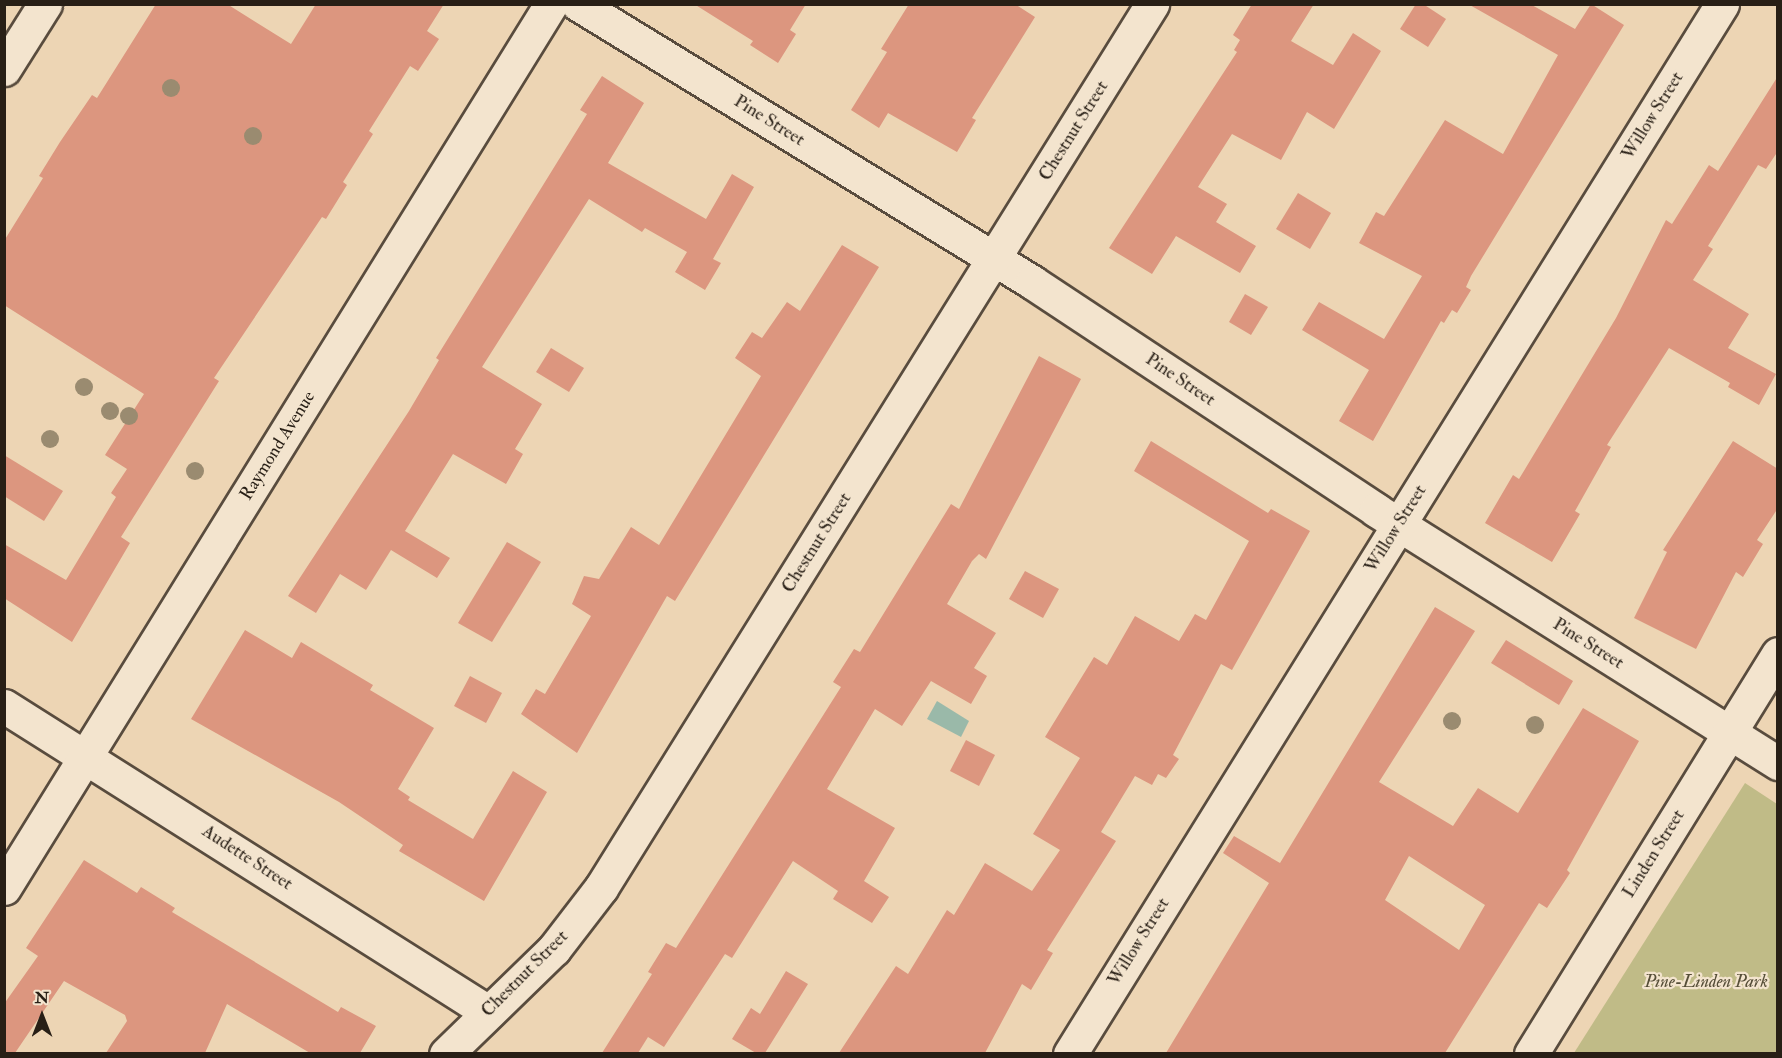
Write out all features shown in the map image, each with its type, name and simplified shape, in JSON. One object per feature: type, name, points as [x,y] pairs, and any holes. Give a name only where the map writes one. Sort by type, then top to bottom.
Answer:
[{"type":"street","points":[[4,69],[45,4]]},
{"type":"street","name":"Raymond Avenue","points":[[4,888],[551,4]]},
{"type":"street","name":"Pine Street","points":[[578,4],[993,259],[1399,525],[1778,763]]},
{"type":"street","name":"Chestnut Street","points":[[446,1053],[554,949],[602,888],[1152,4]]},
{"type":"street","name":"Willow Street","points":[[1070,1053],[1722,4]]},
{"type":"street","name":"Linden Street","points":[[1531,1053],[1778,654]]},
{"type":"street","name":"Audette Street","points":[[4,706],[488,1011]]},
{"type":"green space","name":"Pine-Linden Park","points":[[1745,783],[1777,804],[1777,1053],[1574,1053]]},
{"type":"shaded area","points":[[937,701],[969,721],[961,737],[927,719]]},
{"type":"building","points":[[156,4],[227,4],[291,44],[316,4],[444,4],[427,31],[439,39],[418,71],[410,66],[369,131],[373,134],[343,182],[347,185],[326,219],[322,217],[214,378],[219,381],[121,537],[130,543],[72,642],[4,598],[4,544],[66,580],[116,497],[111,493],[127,469],[105,455],[144,394],[4,305],[4,241],[43,178],[39,176],[60,142],[92,95],[97,98]]},
{"type":"building","points":[[694,4],[806,4],[790,30],[796,34],[778,63],[750,45],[753,41]]},
{"type":"building","points":[[909,4],[1015,4],[1035,17],[972,118],[976,120],[957,152],[888,113],[879,128],[851,110],[887,52],[881,49]]},
{"type":"building","points":[[1252,4],[1314,4],[1291,41],[1333,65],[1353,33],[1381,51],[1334,129],[1307,112],[1281,160],[1232,134],[1198,187],[1227,204],[1216,222],[1256,246],[1240,273],[1176,236],[1152,274],[1109,248],[1237,52],[1234,50],[1240,40],[1233,35]]},
{"type":"building","points":[[1416,4],[1423,4],[1446,19],[1428,47],[1400,29]]},
{"type":"building","points":[[1468,4],[1530,4],[1575,29],[1591,4],[1624,25],[1471,276],[1466,287],[1471,290],[1457,313],[1452,310],[1444,323],[1441,321],[1373,441],[1339,421],[1369,370],[1302,330],[1319,302],[1384,339],[1422,276],[1359,243],[1376,212],[1384,216],[1445,120],[1503,154],[1558,55]]},
{"type":"building","points":[[602,76],[644,103],[608,163],[706,219],[732,174],[754,187],[713,259],[721,263],[705,290],[675,272],[687,252],[645,228],[642,232],[589,199],[482,367],[542,404],[515,449],[523,454],[506,484],[453,454],[405,531],[450,558],[437,578],[391,550],[366,590],[340,574],[316,613],[288,596],[409,411],[439,360],[436,358],[587,114],[580,110]]},
{"type":"building","points":[[1778,76],[1778,151],[1766,169],[1758,165],[1708,246],[1713,249],[1693,280],[1749,314],[1728,348],[1776,374],[1759,405],[1728,387],[1730,383],[1669,348],[1607,445],[1611,447],[1575,511],[1580,514],[1552,562],[1485,523],[1513,475],[1519,479],[1616,318],[1666,220],[1672,224],[1709,165],[1718,171]]},
{"type":"building","points":[[1298,193],[1331,213],[1310,249],[1276,229]]},
{"type":"building","points":[[842,245],[879,267],[675,601],[667,596],[577,753],[521,714],[536,689],[545,694],[591,616],[572,604],[584,576],[599,579],[631,527],[659,545],[761,376],[735,358],[752,332],[762,338],[787,302],[800,311]]},
{"type":"building","points":[[1245,294],[1268,307],[1251,335],[1229,322]]},
{"type":"building","points":[[551,348],[584,368],[569,392],[536,372]]},
{"type":"building","points":[[1039,356],[1081,379],[986,559],[979,554],[972,561],[947,604],[996,633],[974,668],[987,676],[971,704],[931,681],[902,726],[875,709],[827,789],[895,828],[864,881],[889,897],[872,923],[833,899],[838,891],[793,861],[732,958],[725,954],[664,1047],[648,1037],[638,1053],[602,1053],[652,974],[648,972],[666,943],[676,948],[841,687],[833,682],[854,649],[860,652],[951,504],[959,509]]},
{"type":"building","points":[[1151,441],[1268,513],[1271,509],[1310,531],[1232,670],[1221,664],[1173,755],[1179,759],[1166,778],[1158,774],[1152,785],[1135,776],[1101,832],[1116,841],[1047,950],[1053,953],[1031,990],[1022,984],[985,1053],[839,1053],[896,966],[908,974],[947,910],[954,915],[985,863],[1032,891],[1060,850],[1033,834],[1080,758],[1045,737],[1094,657],[1107,665],[1135,616],[1179,641],[1195,614],[1206,620],[1249,541],[1134,471]]},
{"type":"building","points":[[1733,441],[1778,469],[1778,508],[1757,540],[1763,544],[1743,577],[1736,572],[1696,649],[1634,618],[1667,552],[1663,550]]},
{"type":"building","points":[[4,455],[63,491],[44,521],[4,496]]},
{"type":"building","points":[[507,542],[541,562],[492,642],[458,623]]},
{"type":"building","points":[[1025,571],[1059,589],[1043,618],[1009,599]]},
{"type":"building","points":[[1435,607],[1475,631],[1379,782],[1453,826],[1478,788],[1518,813],[1583,708],[1639,741],[1567,870],[1570,873],[1547,908],[1539,903],[1445,1053],[1166,1053],[1269,883],[1223,853],[1234,836],[1280,863]],"holes":[[[1409,856],[1485,905],[1459,950],[1385,900]]]},
{"type":"building","points":[[245,630],[292,658],[301,642],[373,685],[370,690],[434,728],[398,789],[410,797],[408,800],[473,839],[513,771],[547,792],[484,901],[399,851],[403,845],[339,802],[191,719]]},
{"type":"building","points":[[1506,640],[1573,681],[1559,705],[1491,663]]},
{"type":"building","points":[[470,676],[502,693],[486,723],[454,706]]},
{"type":"building","points":[[966,740],[995,755],[979,786],[950,771]]},
{"type":"building","points":[[84,860],[137,893],[141,887],[175,908],[172,912],[338,1012],[341,1007],[376,1026],[360,1053],[310,1053],[227,1004],[205,1053],[106,1053],[127,1021],[125,1015],[64,981],[15,1053],[4,1053],[4,1004],[38,956],[26,948]]},
{"type":"building","points":[[786,971],[808,984],[765,1053],[756,1053],[732,1039],[751,1008],[760,1014]]}]
